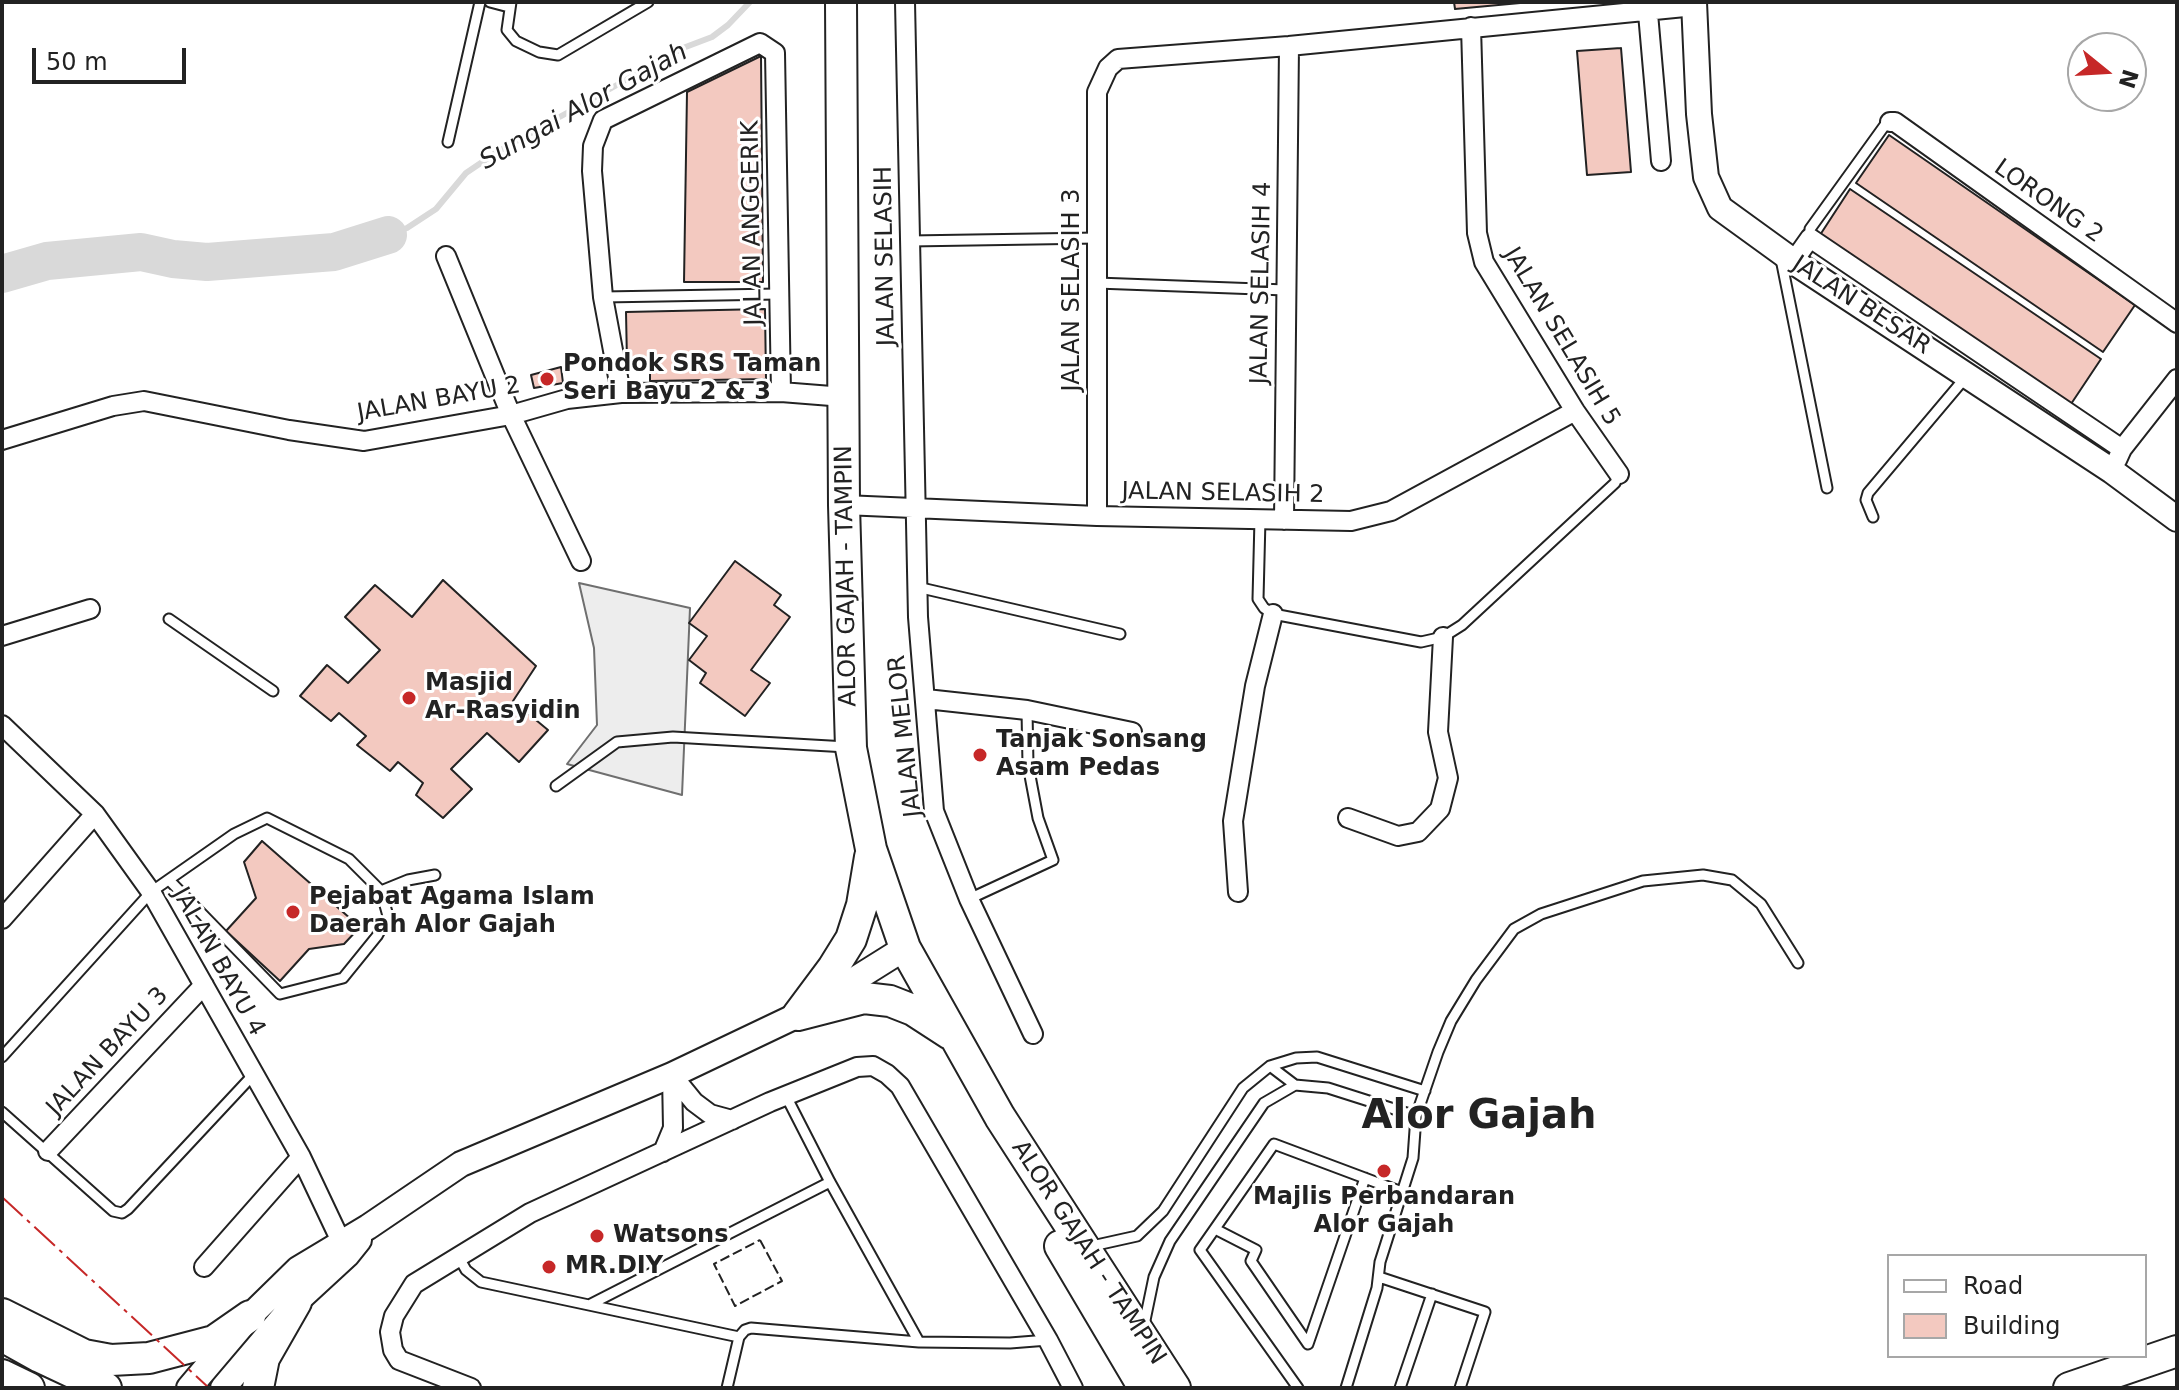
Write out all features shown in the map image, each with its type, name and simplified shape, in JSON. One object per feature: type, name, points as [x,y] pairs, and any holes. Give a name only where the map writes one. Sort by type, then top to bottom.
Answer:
[{"type":"main road","name":"ALOR GAJAH - TAMPIN","points":[[841,2],[844,505],[851,748],[871,849],[905,948],[955,1038],[1000,1117],[1175,1388]]},
{"type":"main road","points":[[798,1015],[851,939],[862,905],[871,849]]},
{"type":"main road","points":[[798,1015],[864,998],[890,1001],[913,1010],[955,1038]]},
{"type":"main road","name":"ALOR GAJAH - TAMPIN","points":[[1000,1117],[1053,1235],[1144,1388]]},
{"type":"main road","points":[[258,1388],[264,1358],[296,1302]]},
{"type":"main road","points":[[2,1314],[84,1355],[111,1360],[149,1358],[214,1341],[250,1316]]},
{"type":"main road","points":[[2,1336],[106,1388]]},
{"type":"main road","points":[[2069,1388],[2177,1351]]},
{"type":"street","name":"JALAN SELASIH","points":[[905,2],[916,509]]},
{"type":"street","points":[[1289,46],[1648,6],[1694,4]]},
{"type":"street","name":"JALAN BESAR","points":[[1694,4],[1699,114],[1706,177],[1720,208],[1786,257],[1967,376],[2117,460],[2177,519]]},
{"type":"street","points":[[1648,6],[1661,161]]},
{"type":"street","name":"JALAN SELASIH 5","points":[[1471,27],[1477,233],[1484,262],[1575,411],[1619,474]]},
{"type":"street","name":"JALAN ANGGERIK","points":[[603,297],[592,171],[593,146],[603,120],[760,43],[775,53],[781,392]]},
{"type":"street","name":"JALAN SELASIH 3","points":[[1097,516],[1097,92],[1108,68],[1118,59],[1289,46]]},
{"type":"street","name":"JALAN SELASIH 4","points":[[1284,520],[1289,46]]},
{"type":"street","name":"LORONG 2","points":[[1890,122],[1895,122],[2177,323]]},
{"type":"street","points":[[1786,257],[1810,238],[2117,460],[2177,379]]},
{"type":"street","points":[[446,256],[511,415],[581,561]]},
{"type":"street","points":[[603,297],[621,393]]},
{"type":"street","name":"JALAN BAYU 2","points":[[2,440],[113,406],[144,401],[289,430],[364,441],[511,415],[567,399],[621,393],[781,392],[844,397]]},
{"type":"street","name":"JALAN SELASIH 2","points":[[844,505],[1097,516],[1351,521],[1391,511],[1575,411]]},
{"type":"street","name":"JALAN MELOR","points":[[916,509],[917,587],[934,811],[969,899],[1033,1034]]},
{"type":"street","points":[[2,636],[90,609]]},
{"type":"street","points":[[1238,892],[1233,821],[1255,686],[1273,614]]},
{"type":"street","points":[[1348,818],[1398,836],[1418,832],[1440,809],[1448,778],[1438,732],[1443,637]]},
{"type":"street","points":[[926,699],[1027,710],[1132,732]]},
{"type":"street","name":"JALAN BAYU 4","points":[[2,725],[95,814],[151,892],[301,1157],[344,1248]]},
{"type":"street","points":[[2,919],[95,814]]},
{"type":"street","points":[[223,1388],[344,1248],[368,1227],[461,1164],[672,1075],[798,1015],[905,948]]},
{"type":"street","name":"JALAN BAYU 3","points":[[48,1151],[204,985]]},
{"type":"street","points":[[471,1388],[399,1360],[393,1350],[390,1332],[394,1316],[414,1284],[530,1213],[786,1095],[857,1067],[873,1066],[900,1086],[1073,1388]]},
{"type":"street","points":[[672,1075],[694,1102],[710,1114],[732,1120]]},
{"type":"street","points":[[663,1152],[673,1128],[672,1075]]},
{"type":"street","points":[[204,1267],[301,1157]]},
{"type":"street","points":[[189,1388],[250,1316],[298,1269],[344,1248]]},
{"type":"lane","points":[[448,142],[480,2]]},
{"type":"lane","points":[[490,2],[510,4],[507,30],[516,41],[539,52],[558,55],[648,2]]},
{"type":"lane","points":[[1810,238],[1810,229],[1890,122]]},
{"type":"lane","points":[[910,241],[1097,238]]},
{"type":"lane","points":[[1786,257],[1827,488]]},
{"type":"lane","points":[[1097,283],[1286,290]]},
{"type":"lane","points":[[603,297],[778,294]]},
{"type":"lane","points":[[1873,517],[1866,500],[1868,493],[1967,376]]},
{"type":"lane","points":[[1260,519],[1258,599],[1273,614],[1421,642],[1443,637],[1462,625],[1615,483],[1619,474]]},
{"type":"lane","points":[[917,587],[1120,634]]},
{"type":"lane","points":[[169,619],[273,691]]},
{"type":"lane","points":[[969,899],[1053,860],[1038,818],[1028,765],[1027,710]]},
{"type":"lane","points":[[556,786],[617,742],[673,737],[851,748]]},
{"type":"lane","points":[[2,1057],[151,892],[234,834],[267,818],[349,859],[381,891],[388,916],[377,936],[343,978],[280,994],[169,880]]},
{"type":"lane","points":[[381,891],[408,880],[435,875]]},
{"type":"lane","points":[[1346,1388],[1379,1277],[1380,1262],[1413,1158],[1416,1116],[1425,1091],[1451,1021],[1476,980],[1514,929],[1541,914],[1643,881],[1703,875],[1732,880],[1761,904],[1798,963]]},
{"type":"lane","points":[[1084,1248],[1137,1236],[1163,1211],[1243,1088],[1270,1066],[1296,1058],[1317,1057],[1425,1091]]},
{"type":"lane","points":[[1270,1066],[1295,1085],[1328,1088],[1416,1116]]},
{"type":"lane","points":[[2,1112],[113,1211],[122,1213],[254,1074]]},
{"type":"lane","points":[[1143,1338],[1154,1277],[1170,1241],[1264,1103],[1295,1085]]},
{"type":"lane","points":[[786,1095],[830,1182],[919,1342]]},
{"type":"lane","points":[[1298,1388],[1200,1250],[1274,1144],[1402,1192]]},
{"type":"lane","points":[[1215,1229],[1256,1250],[1251,1261],[1308,1344],[1365,1178]]},
{"type":"lane","points":[[590,1305],[830,1182]]},
{"type":"lane","points":[[458,1256],[466,1270],[481,1282],[739,1337]]},
{"type":"lane","points":[[1379,1277],[1485,1312],[1460,1388]]},
{"type":"lane","points":[[1400,1388],[1432,1294]]},
{"type":"lane","points":[[727,1388],[739,1337],[751,1328],[919,1342],[1010,1343],[1048,1340]]},
{"type":"shaded area","points":[[579,583],[690,608],[682,795],[567,764],[597,725],[594,648]]},
{"type":"building","points":[[1454,2],[1531,2],[1455,9]]},
{"type":"building","points":[[1621,48],[1631,172],[1587,175],[1577,51]]},
{"type":"building","points":[[761,56],[763,282],[684,282],[687,92]]},
{"type":"building","points":[[1889,135],[2135,305],[2103,352],[1856,183]]},
{"type":"building","points":[[1850,189],[2101,359],[2071,404],[1820,235]]},
{"type":"building","points":[[765,309],[766,379],[650,381],[650,363],[627,363],[626,312]]},
{"type":"building","name":"Pondok SRS Taman Seri Bayu 2 & 3","points":[[561,367],[563,383],[534,388],[531,375]]},
{"type":"building","points":[[735,561],[781,595],[774,605],[790,617],[751,670],[770,683],[745,716],[700,683],[706,673],[689,660],[707,636],[689,623]]},
{"type":"building","name":"Masjid Ar-Rasyidin","points":[[443,580],[536,666],[513,701],[548,730],[519,762],[487,733],[451,769],[472,789],[443,818],[416,795],[423,783],[398,762],[390,771],[357,745],[366,736],[339,713],[331,721],[300,696],[327,665],[348,683],[380,650],[345,617],[375,585],[412,617]]},
{"type":"building","name":"Pejabat Agama Islam Daerah Alor Gajah","points":[[262,841],[360,927],[344,944],[309,949],[280,981],[226,931],[256,898],[244,862]]},
{"type":"waterway","name":"Sungai Alor Gajah","points":[[388,235],[407,228],[436,209],[466,173],[497,152],[683,48],[712,37],[750,2]]},
{"type":"waterway","name":"Sungai Alor Gajah","points":[[2,274],[47,261],[141,252],[207,262],[334,252],[388,235]]},
{"type":"fence","points":[[760,1240],[782,1281],[735,1306],[714,1264],[760,1240]]},
{"type":"power","points":[[2,1197],[209,1388]]},
{"type":"place","name":"Pondok SRS Taman Seri Bayu 2 & 3","points":[[547,379]]},
{"type":"place","name":"Masjid Ar-Rasyidin","points":[[409,698]]},
{"type":"place","name":"Tanjak Sonsang Asam Pedas","points":[[980,755]]},
{"type":"place","name":"Pejabat Agama Islam Daerah Alor Gajah","points":[[293,912]]},
{"type":"place","name":"Majlis Perbandaran Alor Gajah","points":[[1384,1171]]},
{"type":"place","name":"Watsons","points":[[597,1236]]},
{"type":"place","name":"MR.DIY","points":[[549,1267]]},
{"type":"district","name":"Alor Gajah","points":[[1479,1118]]}]
